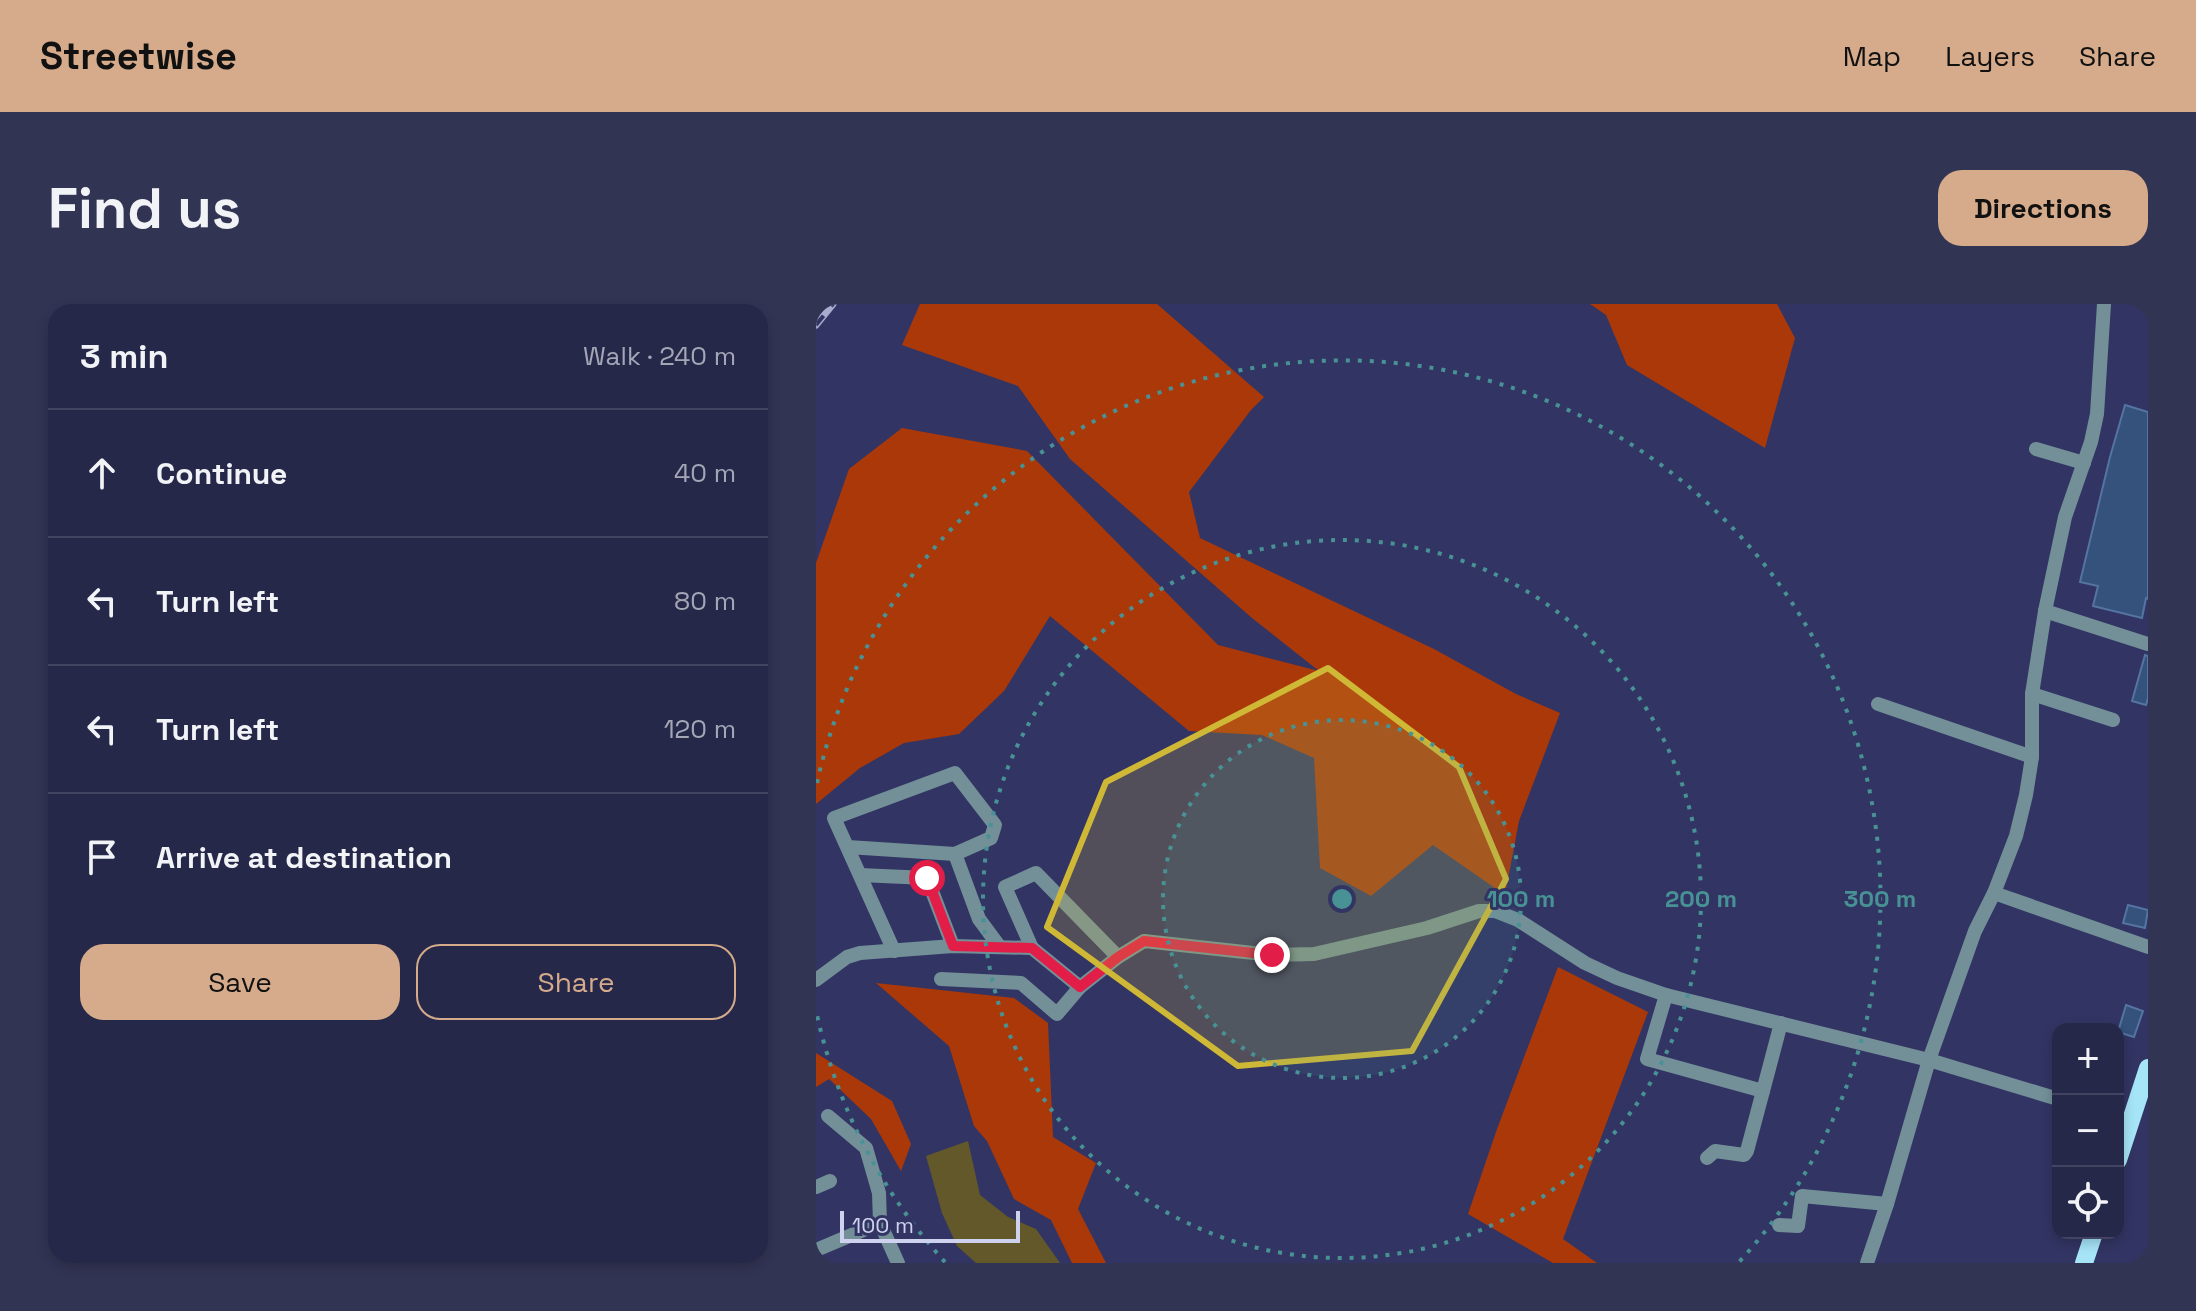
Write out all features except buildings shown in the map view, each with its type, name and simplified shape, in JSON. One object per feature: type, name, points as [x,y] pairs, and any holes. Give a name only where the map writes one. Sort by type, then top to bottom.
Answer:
[{"type":"main road","points":[[2124,1120],[2148,1068]]},
{"type":"main road","points":[[2084,1263],[2092,1239]]},
{"type":"street","points":[[1867,1263],[1929,1060],[1975,931],[2016,836],[2032,757],[2032,694],[2045,611],[2065,517],[2097,414],[2104,304]]},
{"type":"street","points":[[2036,449],[2084,463]]},
{"type":"street","points":[[2045,611],[2148,644]]},
{"type":"street","points":[[2032,694],[2113,720]]},
{"type":"street","points":[[1878,704],[2032,757]]},
{"type":"street","points":[[848,847],[955,854],[991,838],[995,825],[955,773],[834,818],[894,951]]},
{"type":"street","points":[[955,854],[979,919],[999,946]]},
{"type":"street","points":[[1080,987],[1032,948],[1005,887],[1036,873],[1118,957]]},
{"type":"street","points":[[860,875],[927,878],[953,946]]},
{"type":"street","points":[[1994,893],[2148,947]]},
{"type":"street","points":[[941,979],[1021,983],[1057,1014],[1080,987],[1144,941],[1272,955],[1314,954],[1427,928],[1479,911],[1495,911],[1518,920],[1595,968],[1666,995],[1929,1060],[2052,1097]]},
{"type":"street","points":[[816,980],[847,957],[860,953],[953,946],[1032,948]]},
{"type":"street","points":[[1666,995],[1647,1059],[1763,1091]]},
{"type":"street","points":[[1707,1158],[1715,1151],[1744,1155],[1747,1151],[1781,1023]]},
{"type":"street","points":[[828,1116],[866,1148],[879,1193],[880,1223],[898,1263]]},
{"type":"street","points":[[1779,1225],[1798,1226],[1802,1196],[1887,1204]]},
{"type":"street","points":[[816,1250],[880,1223]]},
{"type":"highlighted area","points":[[1328,668],[1459,767],[1506,879],[1412,1051],[1238,1066],[1047,927],[1106,782]]},
{"type":"shaded area","points":[[920,304],[1157,304],[1264,397],[1189,492],[1200,538],[1434,649],[1516,694],[1560,713],[1519,821],[1505,895],[1433,845],[1371,896],[1320,868],[1314,758],[1262,735],[1189,731],[1050,616],[1004,691],[959,734],[904,743],[860,768],[816,804],[816,563],[849,469],[902,428],[1027,451],[1218,645],[1319,671],[1252,618],[1070,459],[1018,386],[902,345]]},
{"type":"shaded area","points":[[1590,304],[1777,304],[1795,338],[1765,448],[1627,365],[1606,315]]},
{"type":"shaded area","points":[[1558,967],[1648,1012],[1563,1239],[1597,1263],[1553,1263],[1468,1214]]},
{"type":"shaded area","points":[[876,983],[1014,998],[1048,1023],[1053,1137],[1096,1163],[1078,1209],[1106,1263],[1072,1263],[1051,1220],[1014,1199],[987,1141],[974,1126],[949,1046]]},
{"type":"shaded area","points":[[816,1053],[892,1101],[911,1144],[901,1171],[871,1119],[829,1079],[816,1087]]},
{"type":"shaded area","points":[[968,1141],[980,1195],[1008,1217],[1036,1229],[1060,1263],[976,1263],[957,1246],[942,1213],[926,1156]]},
{"type":"railway","points":[[816,325],[833,304]]},
{"type":"route","points":[[927,878],[953,946],[1032,948],[1080,987],[1144,941],[1272,955]]}]
